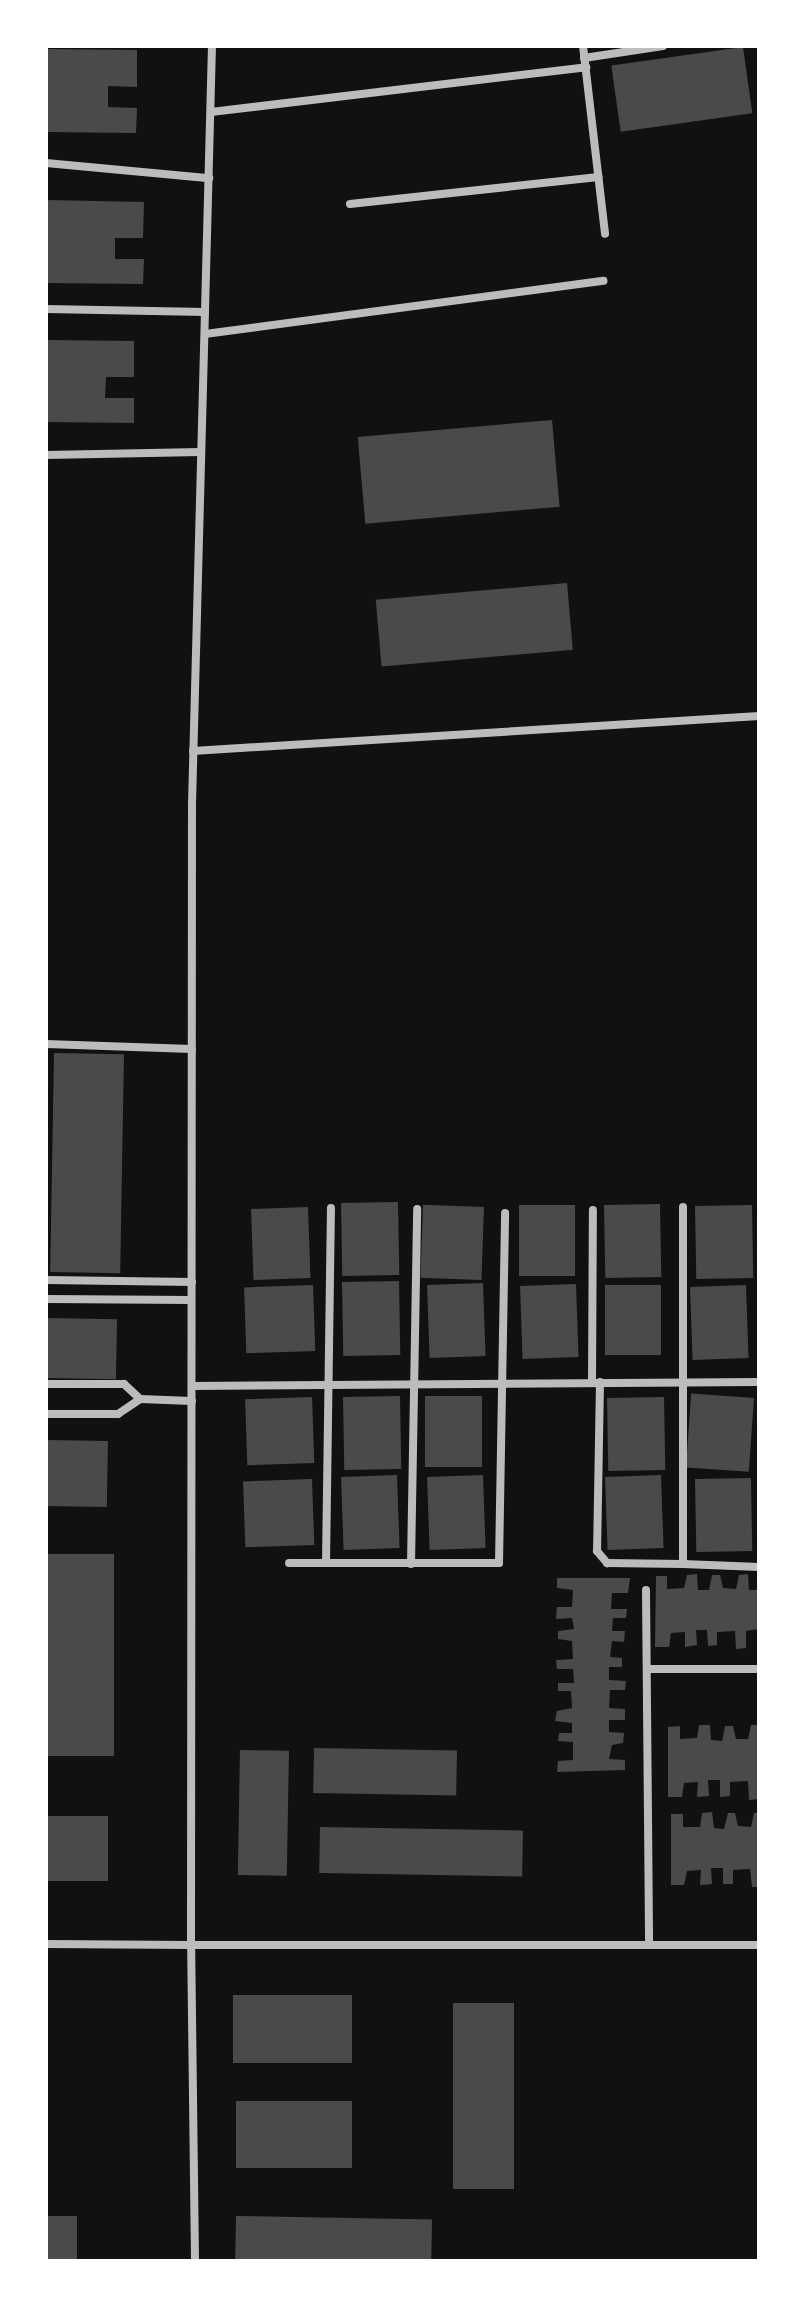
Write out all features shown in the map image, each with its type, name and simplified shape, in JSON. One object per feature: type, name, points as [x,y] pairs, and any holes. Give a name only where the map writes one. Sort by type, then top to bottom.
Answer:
[{"type":"street","points":[[195,2261],[191,1945],[193,751],[212,46]]},
{"type":"street","points":[[583,46],[605,234]]},
{"type":"street","points":[[211,112],[585,62],[663,46]]},
{"type":"street","points":[[46,163],[209,178]]},
{"type":"street","points":[[350,204],[599,177]]},
{"type":"street","points":[[205,334],[603,281]]},
{"type":"street","points":[[46,309],[205,312]]},
{"type":"street","points":[[46,455],[201,452]]},
{"type":"street","points":[[193,751],[759,716]]},
{"type":"street","points":[[46,1044],[192,1049]]},
{"type":"street","points":[[683,1207],[683,1564]]},
{"type":"street","points":[[326,1563],[331,1208]]},
{"type":"street","points":[[411,1564],[417,1209]]},
{"type":"street","points":[[593,1210],[597,1551],[607,1563],[759,1567]]},
{"type":"street","points":[[289,1563],[499,1563],[505,1213]]},
{"type":"street","points":[[46,1280],[192,1282]]},
{"type":"street","points":[[46,1299],[191,1300]]},
{"type":"street","points":[[192,1386],[759,1382]]},
{"type":"street","points":[[46,1384],[124,1384],[140,1399]]},
{"type":"street","points":[[46,1414],[118,1414],[140,1399],[192,1401]]},
{"type":"street","points":[[646,1590],[649,1945]]},
{"type":"street","points":[[647,1669],[759,1669]]},
{"type":"street","points":[[46,1944],[759,1945]]},
{"type":"building","points":[[743,47],[752,113],[621,132],[611,66]]},
{"type":"building","points":[[46,49],[137,50],[137,87],[108,86],[108,107],[137,108],[136,133],[46,132]]},
{"type":"building","points":[[46,200],[144,202],[143,238],[115,238],[115,259],[144,259],[143,284],[46,283]]},
{"type":"building","points":[[46,340],[134,341],[134,377],[106,377],[105,398],[134,398],[134,423],[46,422]]},
{"type":"building","points":[[552,420],[560,507],[365,524],[358,437]]},
{"type":"building","points":[[567,583],[573,650],[382,666],[376,600]]},
{"type":"building","points":[[54,1053],[124,1054],[120,1273],[50,1272]]},
{"type":"building","points":[[398,1202],[399,1275],[342,1276],[341,1203]]},
{"type":"building","points":[[660,1204],[661,1277],[605,1278],[604,1205]]},
{"type":"building","points":[[423,1205],[484,1207],[481,1280],[420,1278]]},
{"type":"building","points":[[519,1205],[575,1205],[575,1276],[519,1276]]},
{"type":"building","points":[[752,1205],[753,1278],[696,1279],[695,1206]]},
{"type":"building","points":[[308,1207],[310,1278],[254,1280],[251,1209]]},
{"type":"building","points":[[399,1281],[400,1355],[343,1356],[342,1282]]},
{"type":"building","points":[[483,1283],[486,1356],[430,1358],[427,1285]]},
{"type":"building","points":[[576,1284],[579,1357],[523,1359],[520,1286]]},
{"type":"building","points":[[313,1285],[315,1351],[246,1353],[244,1287]]},
{"type":"building","points":[[605,1285],[661,1285],[661,1355],[605,1355]]},
{"type":"building","points":[[746,1285],[749,1358],[693,1360],[690,1287]]},
{"type":"building","points":[[46,1318],[117,1319],[116,1379],[46,1378]]},
{"type":"building","points":[[691,1394],[754,1398],[749,1472],[686,1467]]},
{"type":"building","points":[[400,1396],[401,1469],[344,1470],[343,1397]]},
{"type":"building","points":[[425,1396],[482,1396],[482,1467],[425,1467]]},
{"type":"building","points":[[312,1397],[314,1463],[247,1465],[245,1399]]},
{"type":"building","points":[[664,1397],[665,1470],[608,1471],[607,1398]]},
{"type":"building","points":[[46,1440],[108,1441],[107,1507],[46,1506]]},
{"type":"building","points":[[397,1475],[400,1548],[344,1550],[341,1477]]},
{"type":"building","points":[[483,1475],[486,1548],[430,1550],[427,1477]]},
{"type":"building","points":[[661,1475],[664,1548],[608,1550],[605,1477]]},
{"type":"building","points":[[751,1478],[752,1551],[696,1552],[695,1479]]},
{"type":"building","points":[[312,1479],[314,1545],[245,1547],[243,1481]]},
{"type":"building","points":[[46,1554],[114,1554],[114,1756],[46,1756]]},
{"type":"building","points":[[697,1574],[698,1590],[709,1590],[712,1575],[720,1575],[723,1588],[736,1589],[739,1575],[748,1574],[749,1590],[759,1590],[759,1629],[746,1631],[746,1648],[736,1649],[735,1631],[717,1632],[717,1645],[708,1646],[707,1630],[696,1630],[697,1645],[685,1647],[685,1632],[671,1633],[669,1647],[655,1647],[656,1576],[667,1576],[667,1589],[684,1588],[687,1575]]},
{"type":"building","points":[[557,1578],[630,1578],[628,1593],[612,1593],[611,1609],[627,1609],[626,1618],[613,1618],[612,1631],[625,1631],[624,1642],[612,1641],[610,1657],[622,1658],[622,1667],[609,1667],[609,1680],[626,1681],[625,1690],[610,1690],[609,1708],[625,1709],[625,1720],[609,1720],[609,1732],[624,1733],[623,1743],[612,1745],[609,1759],[625,1760],[625,1770],[557,1772],[558,1761],[573,1760],[573,1742],[558,1741],[559,1733],[572,1733],[572,1723],[555,1721],[557,1711],[572,1708],[571,1691],[558,1691],[558,1683],[574,1683],[573,1669],[557,1669],[556,1660],[573,1659],[572,1641],[558,1639],[558,1631],[574,1629],[572,1618],[556,1619],[557,1607],[572,1607],[573,1590],[557,1588]]},
{"type":"building","points":[[699,1725],[710,1725],[711,1740],[722,1741],[725,1726],[733,1726],[736,1739],[748,1739],[751,1725],[759,1725],[759,1799],[749,1800],[748,1781],[730,1782],[730,1796],[720,1797],[720,1780],[708,1780],[709,1796],[697,1797],[698,1782],[684,1783],[682,1797],[668,1797],[668,1727],[680,1726],[680,1739],[697,1738]]},
{"type":"building","points":[[314,1748],[457,1750],[456,1795],[313,1793]]},
{"type":"building","points":[[240,1750],[289,1751],[287,1876],[238,1875]]},
{"type":"building","points":[[712,1812],[714,1828],[724,1829],[728,1813],[735,1813],[738,1826],[751,1827],[754,1813],[759,1813],[759,1887],[752,1887],[750,1869],[733,1870],[733,1884],[723,1884],[723,1868],[711,1868],[712,1884],[700,1885],[701,1870],[687,1871],[684,1885],[671,1885],[671,1814],[683,1814],[683,1827],[700,1827],[702,1813]]},
{"type":"building","points":[[46,1816],[108,1816],[108,1881],[46,1881]]},
{"type":"building","points":[[320,1827],[523,1831],[522,1877],[319,1873]]},
{"type":"building","points":[[233,1995],[352,1995],[352,2063],[233,2063]]},
{"type":"building","points":[[453,2003],[514,2003],[514,2189],[453,2189]]},
{"type":"building","points":[[236,2101],[352,2101],[352,2168],[236,2168]]},
{"type":"building","points":[[46,2216],[77,2216],[77,2261],[46,2261]]},
{"type":"building","points":[[236,2216],[432,2219],[431,2261],[235,2261]]}]
